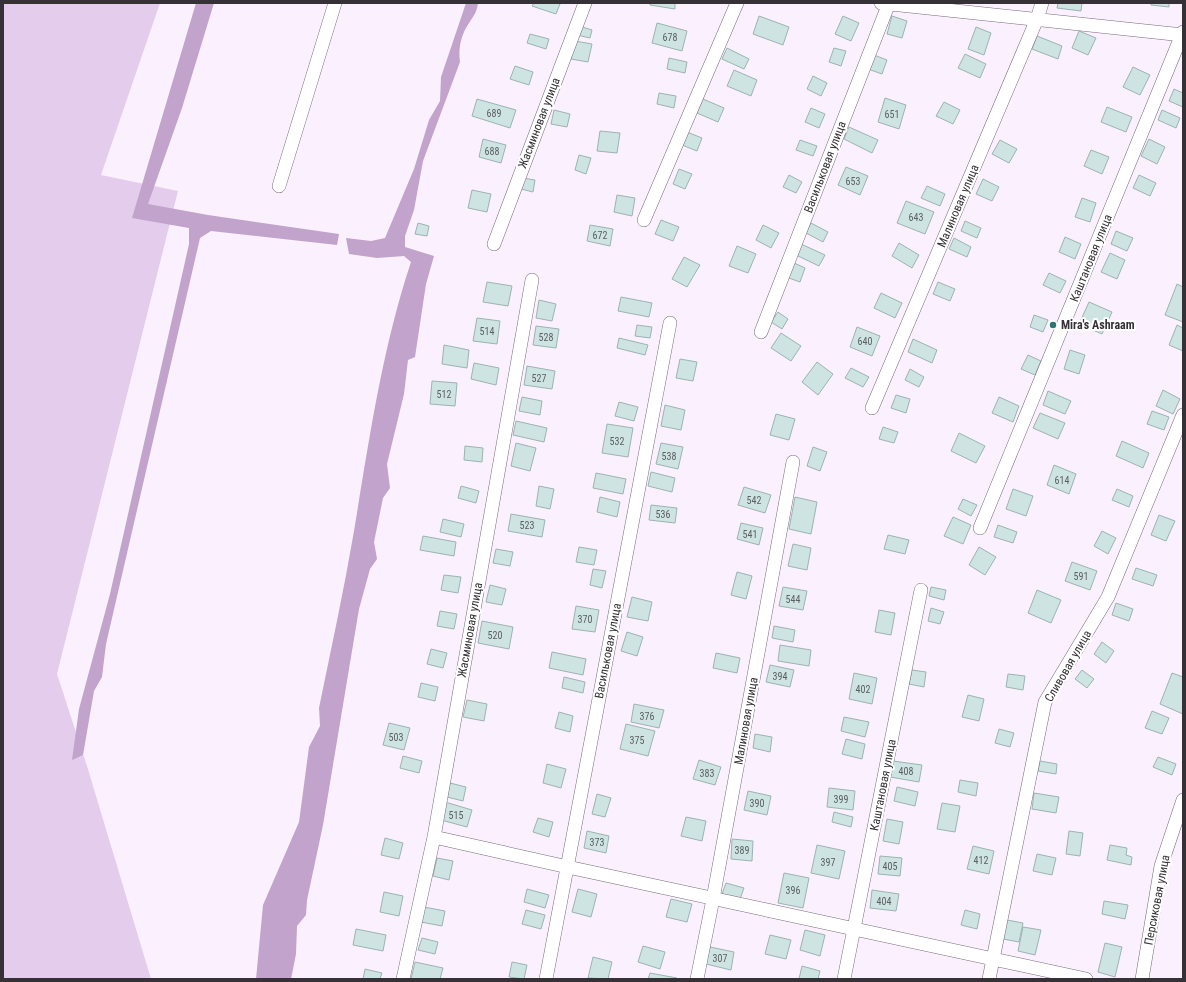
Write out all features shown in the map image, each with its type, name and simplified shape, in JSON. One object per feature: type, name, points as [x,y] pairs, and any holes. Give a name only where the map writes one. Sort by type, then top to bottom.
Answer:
[{"type":"street","points":[[279,186],[335,3]]},
{"type":"street","name":"Жасминовая улица","points":[[494,244],[585,3]]},
{"type":"street","points":[[644,220],[737,3]]},
{"type":"street","points":[[886,3],[1183,34]]},
{"type":"street","name":"Васильковая улица","points":[[762,332],[886,3]]},
{"type":"street","name":"Малиновая улица","points":[[872,408],[1037,19],[1042,3]]},
{"type":"street","name":"Каштановая улица","points":[[980,528],[1183,34]]},
{"type":"street","name":"Жасминовая улица","points":[[403,979],[434,837],[532,280]]},
{"type":"street","name":"Васильковая улица","points":[[546,979],[670,323]]},
{"type":"street","name":"Сливовая улица","points":[[989,979],[1046,702],[1108,597],[1183,414]]},
{"type":"street","name":"Малиновая улица","points":[[697,979],[793,462]]},
{"type":"street","name":"Каштановая улица","points":[[844,979],[921,590]]},
{"type":"street","name":"Персиковая улица","points":[[1142,979],[1161,866],[1183,800]]},
{"type":"street","points":[[434,837],[566,867],[1086,979]]},
{"type":"shaded area","points":[[3,3],[160,3],[101,175],[178,191],[57,674],[87,766],[151,979],[3,979]]},
{"type":"shaded area","points":[[196,3],[214,3],[182,108],[148,204],[208,215],[339,234],[337,245],[211,231],[200,238],[106,644],[102,677],[94,691],[83,755],[72,760],[79,709],[110,594],[189,244],[189,228],[132,218]]},
{"type":"shaded area","points":[[466,3],[478,3],[474,16],[462,37],[459,52],[460,62],[423,161],[414,210],[405,236],[405,247],[434,256],[426,284],[415,357],[408,360],[404,394],[387,464],[390,488],[383,498],[374,542],[377,559],[370,569],[359,609],[323,825],[307,900],[306,915],[297,926],[296,954],[291,979],[256,979],[263,905],[299,822],[309,747],[320,726],[319,708],[346,575],[377,395],[392,328],[411,262],[404,256],[377,258],[349,254],[346,238],[371,241],[385,238],[414,169],[429,120],[440,101],[441,77]]},
{"type":"building","points":[[534,3],[560,4],[556,14],[532,6]]},
{"type":"building","points":[[650,3],[675,3],[675,9],[650,5]]},
{"type":"building","points":[[1058,3],[1082,3],[1081,11],[1057,8]]},
{"type":"building","points":[[1151,3],[1169,3],[1169,7],[1151,5]]},
{"type":"building","points":[[759,16],[789,27],[783,45],[753,34]]},
{"type":"building","points":[[843,16],[859,23],[851,41],[835,34]]},
{"type":"building","points":[[892,16],[907,21],[902,38],[887,34]]},
{"type":"building","points":[[657,23],[687,31],[682,51],[652,43]]},
{"type":"building","points":[[579,26],[592,30],[590,38],[577,35]]},
{"type":"building","points":[[976,27],[991,33],[984,55],[968,49]]},
{"type":"building","points":[[1079,31],[1096,38],[1088,55],[1072,48]]},
{"type":"building","points":[[530,34],[549,39],[546,49],[527,43]]},
{"type":"building","points":[[1037,36],[1062,46],[1058,59],[1032,49]]},
{"type":"building","points":[[575,41],[592,44],[588,62],[571,59]]},
{"type":"building","points":[[727,48],[749,59],[744,69],[722,59]]},
{"type":"building","points":[[834,48],[846,51],[841,66],[829,62]]},
{"type":"building","points":[[965,54],[986,64],[980,78],[958,68]]},
{"type":"building","points":[[874,55],[887,60],[882,74],[868,69]]},
{"type":"building","points":[[669,58],[687,62],[685,73],[667,69]]},
{"type":"building","points":[[515,66],[533,72],[529,85],[510,79]]},
{"type":"building","points":[[1133,67],[1150,75],[1140,95],[1123,87]]},
{"type":"building","points":[[734,70],[757,80],[751,96],[727,86]]},
{"type":"building","points":[[813,76],[827,83],[821,96],[807,89]]},
{"type":"building","points":[[1174,89],[1183,93],[1183,107],[1169,101]]},
{"type":"building","points":[[659,93],[676,96],[674,108],[657,104]]},
{"type":"building","points":[[885,98],[906,105],[899,129],[878,122]]},
{"type":"building","points":[[477,99],[516,110],[510,128],[472,116]]},
{"type":"building","points":[[703,99],[724,108],[718,122],[697,113]]},
{"type":"building","points":[[944,102],[960,110],[953,124],[936,116]]},
{"type":"building","points":[[1107,107],[1132,117],[1126,132],[1101,122]]},
{"type":"building","points":[[811,108],[825,114],[819,128],[805,122]]},
{"type":"building","points":[[554,110],[570,114],[567,127],[551,124]]},
{"type":"building","points":[[1162,110],[1180,118],[1176,128],[1158,120]]},
{"type":"building","points":[[849,127],[878,140],[872,153],[844,139]]},
{"type":"building","points":[[600,131],[620,133],[617,153],[597,151]]},
{"type":"building","points":[[687,132],[702,138],[697,151],[682,145]]},
{"type":"building","points":[[483,139],[506,145],[501,163],[479,157]]},
{"type":"building","points":[[1149,139],[1165,147],[1157,164],[1141,156]]},
{"type":"building","points":[[800,140],[817,146],[813,156],[796,150]]},
{"type":"building","points":[[1000,140],[1017,149],[1009,163],[992,154]]},
{"type":"building","points":[[1091,150],[1109,157],[1102,174],[1084,166]]},
{"type":"building","points":[[579,155],[591,158],[586,174],[575,170]]},
{"type":"building","points":[[846,167],[868,176],[860,195],[838,185]]},
{"type":"building","points":[[679,169],[692,174],[685,189],[673,184]]},
{"type":"building","points":[[789,175],[802,182],[796,193],[783,187]]},
{"type":"building","points":[[1139,175],[1156,183],[1150,196],[1133,188]]},
{"type":"building","points":[[523,178],[535,180],[533,192],[521,189]]},
{"type":"building","points":[[983,179],[999,187],[992,201],[976,194]]},
{"type":"building","points":[[927,186],[945,194],[940,206],[921,198]]},
{"type":"building","points":[[472,190],[491,194],[487,212],[468,208]]},
{"type":"building","points":[[617,195],[635,198],[632,216],[614,212]]},
{"type":"building","points":[[1082,198],[1096,203],[1090,222],[1075,217]]},
{"type":"building","points":[[906,201],[934,212],[925,234],[897,223]]},
{"type":"building","points":[[661,220],[679,227],[673,241],[655,234]]},
{"type":"building","points":[[965,221],[981,228],[977,238],[961,231]]},
{"type":"building","points":[[418,223],[429,226],[427,236],[415,234]]},
{"type":"building","points":[[811,223],[828,232],[823,242],[806,233]]},
{"type":"building","points":[[590,225],[613,229],[610,246],[587,241]]},
{"type":"building","points":[[763,225],[779,233],[771,248],[756,240]]},
{"type":"building","points":[[1116,231],[1133,238],[1127,251],[1111,244]]},
{"type":"building","points":[[1065,237],[1081,244],[1075,259],[1059,252]]},
{"type":"building","points":[[954,238],[971,247],[967,257],[949,249]]},
{"type":"building","points":[[899,243],[919,255],[912,268],[892,256]]},
{"type":"building","points":[[801,244],[825,255],[819,266],[796,255]]},
{"type":"building","points":[[737,246],[756,254],[748,273],[729,266]]},
{"type":"building","points":[[1110,253],[1125,260],[1117,279],[1101,272]]},
{"type":"building","points":[[684,257],[700,265],[687,287],[672,279]]},
{"type":"building","points":[[792,262],[805,268],[800,282],[786,277]]},
{"type":"building","points":[[1049,273],[1066,281],[1060,293],[1043,285]]},
{"type":"building","points":[[487,282],[512,286],[508,306],[483,302]]},
{"type":"building","points":[[938,282],[955,289],[950,301],[933,294]]},
{"type":"building","points":[[1177,284],[1183,287],[1183,322],[1165,315]]},
{"type":"building","points":[[881,293],[902,303],[895,318],[874,308]]},
{"type":"building","points":[[621,297],[652,303],[649,317],[618,311]]},
{"type":"building","points":[[539,300],[556,304],[552,321],[536,318]]},
{"type":"building","points":[[1089,302],[1112,312],[1102,334],[1079,324]]},
{"type":"building","points":[[778,312],[788,319],[782,329],[771,322]]},
{"type":"building","points":[[1034,315],[1048,320],[1043,332],[1030,327]]},
{"type":"building","points":[[477,318],[500,321],[497,344],[473,341]]},
{"type":"building","points":[[637,325],[652,327],[650,338],[635,336]]},
{"type":"building","points":[[1177,325],[1183,328],[1183,351],[1169,345]]},
{"type":"building","points":[[536,326],[559,329],[556,348],[533,345]]},
{"type":"building","points":[[857,327],[880,336],[872,356],[850,347]]},
{"type":"building","points":[[781,333],[801,346],[791,361],[771,348]]},
{"type":"building","points":[[619,338],[648,345],[645,355],[617,348]]},
{"type":"building","points":[[913,339],[937,350],[932,363],[908,352]]},
{"type":"building","points":[[444,345],[469,350],[467,368],[442,364]]},
{"type":"building","points":[[1070,350],[1085,355],[1079,374],[1064,369]]},
{"type":"building","points":[[1028,355],[1041,361],[1035,375],[1021,369]]},
{"type":"building","points":[[680,359],[697,362],[693,381],[676,378]]},
{"type":"building","points":[[817,362],[833,374],[818,395],[802,382]]},
{"type":"building","points":[[474,363],[499,368],[496,385],[471,379]]},
{"type":"building","points":[[527,366],[555,371],[552,389],[524,385]]},
{"type":"building","points":[[851,368],[869,377],[863,387],[845,378]]},
{"type":"building","points":[[910,369],[924,377],[919,387],[905,380]]},
{"type":"building","points":[[432,381],[457,383],[455,406],[430,404]]},
{"type":"building","points":[[1163,390],[1180,399],[1173,414],[1156,406]]},
{"type":"building","points":[[1048,391],[1071,401],[1065,414],[1043,405]]},
{"type":"building","points":[[896,395],[910,399],[906,413],[891,408]]},
{"type":"building","points":[[522,397],[542,401],[540,415],[519,411]]},
{"type":"building","points":[[999,397],[1019,406],[1013,422],[992,413]]},
{"type":"building","points":[[619,402],[638,407],[634,421],[615,416]]},
{"type":"building","points":[[665,405],[685,410],[681,430],[661,426]]},
{"type":"building","points":[[1152,411],[1169,417],[1164,430],[1147,424]]},
{"type":"building","points":[[1040,413],[1065,423],[1058,439],[1033,428]]},
{"type":"building","points":[[776,414],[795,419],[789,440],[770,435]]},
{"type":"building","points":[[516,421],[547,428],[544,442],[513,435]]},
{"type":"building","points":[[607,424],[633,428],[628,457],[602,453]]},
{"type":"building","points":[[883,427],[898,432],[894,443],[879,439]]},
{"type":"building","points":[[959,433],[985,446],[976,463],[951,451]]},
{"type":"building","points":[[1122,441],[1149,453],[1143,468],[1116,456]]},
{"type":"building","points":[[516,443],[536,448],[530,471],[511,466]]},
{"type":"building","points":[[661,443],[683,447],[678,469],[656,464]]},
{"type":"building","points":[[465,446],[483,448],[482,462],[464,460]]},
{"type":"building","points":[[813,447],[827,452],[820,471],[807,466]]},
{"type":"building","points":[[1054,465],[1076,474],[1069,494],[1047,485]]},
{"type":"building","points":[[651,472],[675,478],[672,492],[648,486]]},
{"type":"building","points":[[596,473],[626,479],[623,494],[593,488]]},
{"type":"building","points":[[461,486],[479,491],[476,503],[458,498]]},
{"type":"building","points":[[539,486],[554,489],[550,509],[536,506]]},
{"type":"building","points":[[744,487],[771,495],[765,513],[738,505]]},
{"type":"building","points":[[1013,489],[1033,496],[1026,516],[1006,509]]},
{"type":"building","points":[[1117,489],[1133,496],[1129,507],[1112,500]]},
{"type":"building","points":[[600,497],[620,502],[617,517],[597,512]]},
{"type":"building","points":[[795,497],[817,502],[811,534],[789,529]]},
{"type":"building","points":[[963,499],[977,505],[971,516],[958,509]]},
{"type":"building","points":[[651,505],[677,508],[675,523],[649,520]]},
{"type":"building","points":[[511,514],[545,520],[542,537],[508,531]]},
{"type":"building","points":[[1159,515],[1175,521],[1166,541],[1151,535]]},
{"type":"building","points":[[953,517],[971,525],[963,544],[944,536]]},
{"type":"building","points":[[443,519],[464,524],[461,537],[440,532]]},
{"type":"building","points":[[741,523],[763,528],[759,545],[737,539]]},
{"type":"building","points":[[998,525],[1017,532],[1013,543],[994,537]]},
{"type":"building","points":[[1102,531],[1116,538],[1108,554],[1094,546]]},
{"type":"building","points":[[888,535],[909,540],[905,554],[884,549]]},
{"type":"building","points":[[423,536],[456,542],[454,556],[420,550]]},
{"type":"building","points":[[793,544],[811,548],[807,570],[788,566]]},
{"type":"building","points":[[579,547],[597,550],[594,565],[576,562]]},
{"type":"building","points":[[979,547],[996,557],[985,575],[969,565]]},
{"type":"building","points":[[496,549],[513,552],[510,566],[493,563]]},
{"type":"building","points":[[1072,562],[1097,571],[1090,590],[1065,581]]},
{"type":"building","points":[[1136,568],[1157,575],[1153,586],[1132,579]]},
{"type":"building","points":[[593,569],[606,571],[602,588],[590,585]]},
{"type":"building","points":[[737,572],[752,576],[746,599],[731,595]]},
{"type":"building","points":[[444,575],[461,577],[458,593],[441,590]]},
{"type":"building","points":[[490,585],[506,589],[502,605],[486,602]]},
{"type":"building","points":[[783,587],[807,591],[803,610],[779,606]]},
{"type":"building","points":[[931,587],[946,590],[944,600],[929,596]]},
{"type":"building","points":[[1037,590],[1061,600],[1051,623],[1028,613]]},
{"type":"building","points":[[632,597],[652,602],[648,621],[627,617]]},
{"type":"building","points":[[1116,603],[1133,609],[1129,621],[1112,615]]},
{"type":"building","points":[[576,606],[599,610],[595,632],[572,629]]},
{"type":"building","points":[[931,608],[944,612],[940,624],[928,621]]},
{"type":"building","points":[[879,610],[895,613],[891,635],[875,632]]},
{"type":"building","points":[[440,611],[457,614],[454,629],[437,626]]},
{"type":"building","points":[[482,621],[513,627],[509,649],[478,643]]},
{"type":"building","points":[[774,626],[795,630],[793,642],[772,638]]},
{"type":"building","points":[[627,632],[643,637],[637,656],[621,651]]},
{"type":"building","points":[[1102,642],[1114,651],[1106,663],[1094,654]]},
{"type":"building","points":[[780,645],[811,650],[809,666],[778,661]]},
{"type":"building","points":[[431,649],[447,653],[443,668],[427,664]]},
{"type":"building","points":[[552,652],[586,659],[583,675],[549,668]]},
{"type":"building","points":[[716,653],[740,658],[737,673],[713,668]]},
{"type":"building","points":[[770,665],[794,670],[790,687],[766,682]]},
{"type":"building","points":[[912,670],[926,672],[924,687],[909,684]]},
{"type":"building","points":[[1082,670],[1094,679],[1087,688],[1075,679]]},
{"type":"building","points":[[854,673],[877,678],[872,704],[849,699]]},
{"type":"building","points":[[1172,673],[1183,677],[1183,714],[1160,704]]},
{"type":"building","points":[[1008,674],[1025,676],[1023,690],[1006,687]]},
{"type":"building","points":[[564,677],[585,682],[583,693],[562,688]]},
{"type":"building","points":[[421,683],[438,687],[435,701],[418,697]]},
{"type":"building","points":[[968,695],[984,699],[979,721],[962,717]]},
{"type":"building","points":[[467,700],[487,704],[484,721],[463,717]]},
{"type":"building","points":[[634,704],[664,710],[659,728],[631,722]]},
{"type":"building","points":[[1152,711],[1169,718],[1162,734],[1145,728]]},
{"type":"building","points":[[559,712],[573,716],[570,732],[555,728]]},
{"type":"building","points":[[844,717],[869,722],[865,737],[841,731]]},
{"type":"building","points":[[389,723],[410,728],[404,750],[383,745]]},
{"type":"building","points":[[626,724],[655,731],[648,756],[620,749]]},
{"type":"building","points":[[999,729],[1014,733],[1010,747],[995,743]]},
{"type":"building","points":[[755,734],[772,737],[770,752],[753,748]]},
{"type":"building","points":[[846,739],[865,744],[862,759],[842,754]]},
{"type":"building","points":[[403,756],[422,761],[419,773],[400,768]]},
{"type":"building","points":[[1158,757],[1176,764],[1172,775],[1153,767]]},
{"type":"building","points":[[699,760],[721,767],[715,785],[693,779]]},
{"type":"building","points":[[893,761],[922,765],[919,782],[890,777]]},
{"type":"building","points":[[1040,761],[1057,764],[1056,774],[1038,771]]},
{"type":"building","points":[[547,764],[566,769],[561,788],[543,783]]},
{"type":"building","points":[[960,780],[978,783],[976,796],[958,792]]},
{"type":"building","points":[[450,783],[466,787],[463,801],[447,797]]},
{"type":"building","points":[[897,787],[918,792],[915,806],[894,801]]},
{"type":"building","points":[[829,788],[855,791],[853,810],[827,807]]},
{"type":"building","points":[[748,791],[771,796],[767,815],[744,810]]},
{"type":"building","points":[[1034,793],[1059,797],[1056,813],[1032,809]]},
{"type":"building","points":[[597,794],[611,798],[605,817],[592,814]]},
{"type":"building","points":[[445,802],[472,810],[467,827],[441,820]]},
{"type":"building","points":[[942,803],[960,806],[955,832],[937,829]]},
{"type":"building","points":[[834,812],[853,817],[851,827],[832,822]]},
{"type":"building","points":[[686,817],[706,821],[702,841],[681,836]]},
{"type":"building","points":[[538,818],[553,822],[549,837],[533,832]]},
{"type":"building","points":[[887,819],[903,822],[899,844],[883,841]]},
{"type":"building","points":[[587,831],[609,836],[606,853],[584,848]]},
{"type":"building","points":[[1069,831],[1083,833],[1080,856],[1066,854]]},
{"type":"building","points":[[385,838],[403,843],[399,859],[381,855]]},
{"type":"building","points":[[732,839],[753,841],[752,861],[731,859]]},
{"type":"building","points":[[817,845],[845,851],[839,879],[811,873]]},
{"type":"building","points":[[1110,845],[1127,848],[1126,855],[1132,857],[1131,865],[1107,860]]},
{"type":"building","points":[[973,846],[994,851],[989,874],[967,869]]},
{"type":"building","points":[[1037,854],[1056,858],[1052,875],[1033,871]]},
{"type":"building","points":[[880,856],[902,858],[900,876],[878,874]]},
{"type":"building","points":[[437,858],[453,861],[449,880],[433,876]]},
{"type":"building","points":[[784,873],[809,878],[803,908],[778,903]]},
{"type":"building","points":[[726,883],[744,888],[740,899],[722,894]]},
{"type":"building","points":[[527,889],[549,895],[545,908],[524,902]]},
{"type":"building","points":[[578,889],[597,894],[591,917],[572,912]]},
{"type":"building","points":[[872,890],[899,894],[896,911],[870,908]]},
{"type":"building","points":[[384,892],[403,896],[399,916],[380,912]]},
{"type":"building","points":[[671,899],[692,904],[687,922],[666,917]]},
{"type":"building","points":[[1104,901],[1128,905],[1125,919],[1102,914]]},
{"type":"building","points":[[424,907],[445,911],[442,926],[421,922]]},
{"type":"building","points":[[526,910],[545,915],[541,929],[522,924]]},
{"type":"building","points":[[965,910],[980,914],[977,929],[961,925]]},
{"type":"building","points":[[1007,920],[1023,923],[1019,942],[1003,939]]},
{"type":"building","points":[[1023,927],[1041,930],[1035,955],[1018,951]]},
{"type":"building","points":[[356,929],[386,935],[383,951],[353,945]]},
{"type":"building","points":[[805,930],[825,935],[820,956],[800,950]]},
{"type":"building","points":[[770,935],[791,940],[786,959],[765,954]]},
{"type":"building","points":[[422,938],[438,942],[435,954],[418,950]]},
{"type":"building","points":[[1105,943],[1122,947],[1115,977],[1098,972]]},
{"type":"building","points":[[643,946],[665,952],[660,969],[638,962]]},
{"type":"building","points":[[710,947],[734,952],[731,970],[706,964]]},
{"type":"building","points":[[593,957],[612,962],[608,979],[588,978]]},
{"type":"building","points":[[415,962],[443,968],[440,979],[411,979]]},
{"type":"building","points":[[512,962],[527,965],[524,979],[509,977]]},
{"type":"building","points":[[802,966],[820,971],[818,979],[799,979]]},
{"type":"building","points":[[365,969],[382,973],[380,979],[363,979]]},
{"type":"building","points":[[650,973],[677,978],[648,979]]},
{"type":"place","name":"Mira's Ashraam","points":[[1053,325]]}]
